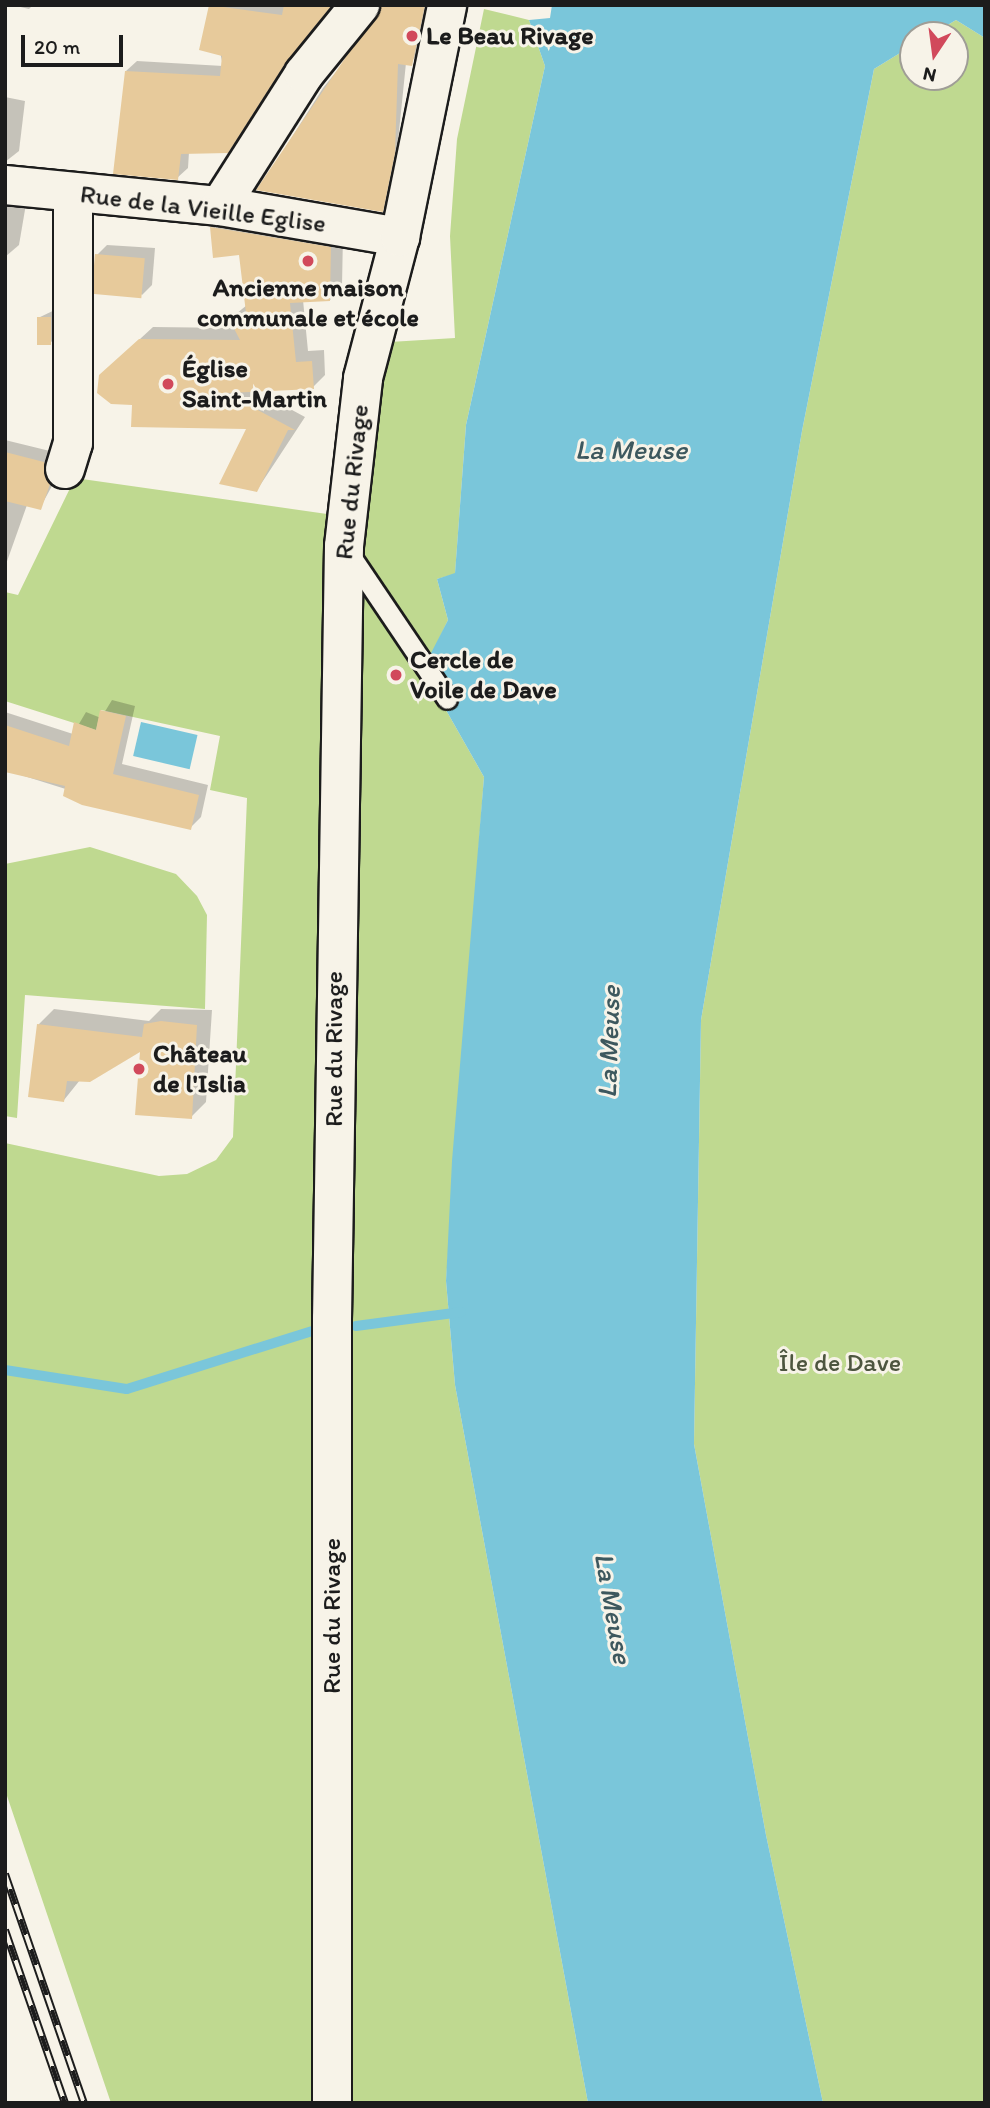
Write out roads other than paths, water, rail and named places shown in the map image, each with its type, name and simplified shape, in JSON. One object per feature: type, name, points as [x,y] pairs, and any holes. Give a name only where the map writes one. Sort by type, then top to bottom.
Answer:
[{"type":"street","points":[[220,206],[304,74],[360,5]]},
{"type":"street","name":"Rue du Rivage","points":[[332,2103],[332,1330],[344,546],[363,377],[400,237],[447,5]]},
{"type":"street","name":"Rue de la Vieille Eglise","points":[[5,185],[220,206],[400,237]]},
{"type":"street","points":[[65,469],[73,443],[73,192]]},
{"type":"lane","points":[[344,546],[447,699]]},
{"type":"water","name":"La Meuse","points":[[552,5],[985,5],[985,38],[969,28],[969,21],[899,21],[899,54],[874,69],[802,431],[701,1020],[694,1444],[766,1835],[823,2103],[588,2103],[455,1385],[446,1281],[452,1161],[484,777],[442,703],[453,694],[430,655],[448,620],[437,579],[455,573],[466,425],[545,66],[529,20],[550,18]]},
{"type":"water","points":[[141,722],[198,735],[190,769],[133,756]]},
{"type":"waterway","points":[[356,1326],[461,1312]]},
{"type":"waterway","points":[[5,1370],[127,1389],[318,1329]]},
{"type":"railway","points":[[5,1874],[84,2103]]},
{"type":"railway","points":[[5,1930],[65,2103]]},
{"type":"place","name":"Le Beau Rivage","points":[[412,36]]},
{"type":"place","name":"Ancienne maison communale et école","points":[[308,261]]},
{"type":"place","name":"Église Saint-Martin","points":[[168,384]]},
{"type":"place","name":"Cercle de Voile de Dave","points":[[396,675]]},
{"type":"place","name":"Château de l'Islia","points":[[139,1069]]},
{"type":"park label","name":"Île de Dave","points":[[840,1363]]}]
